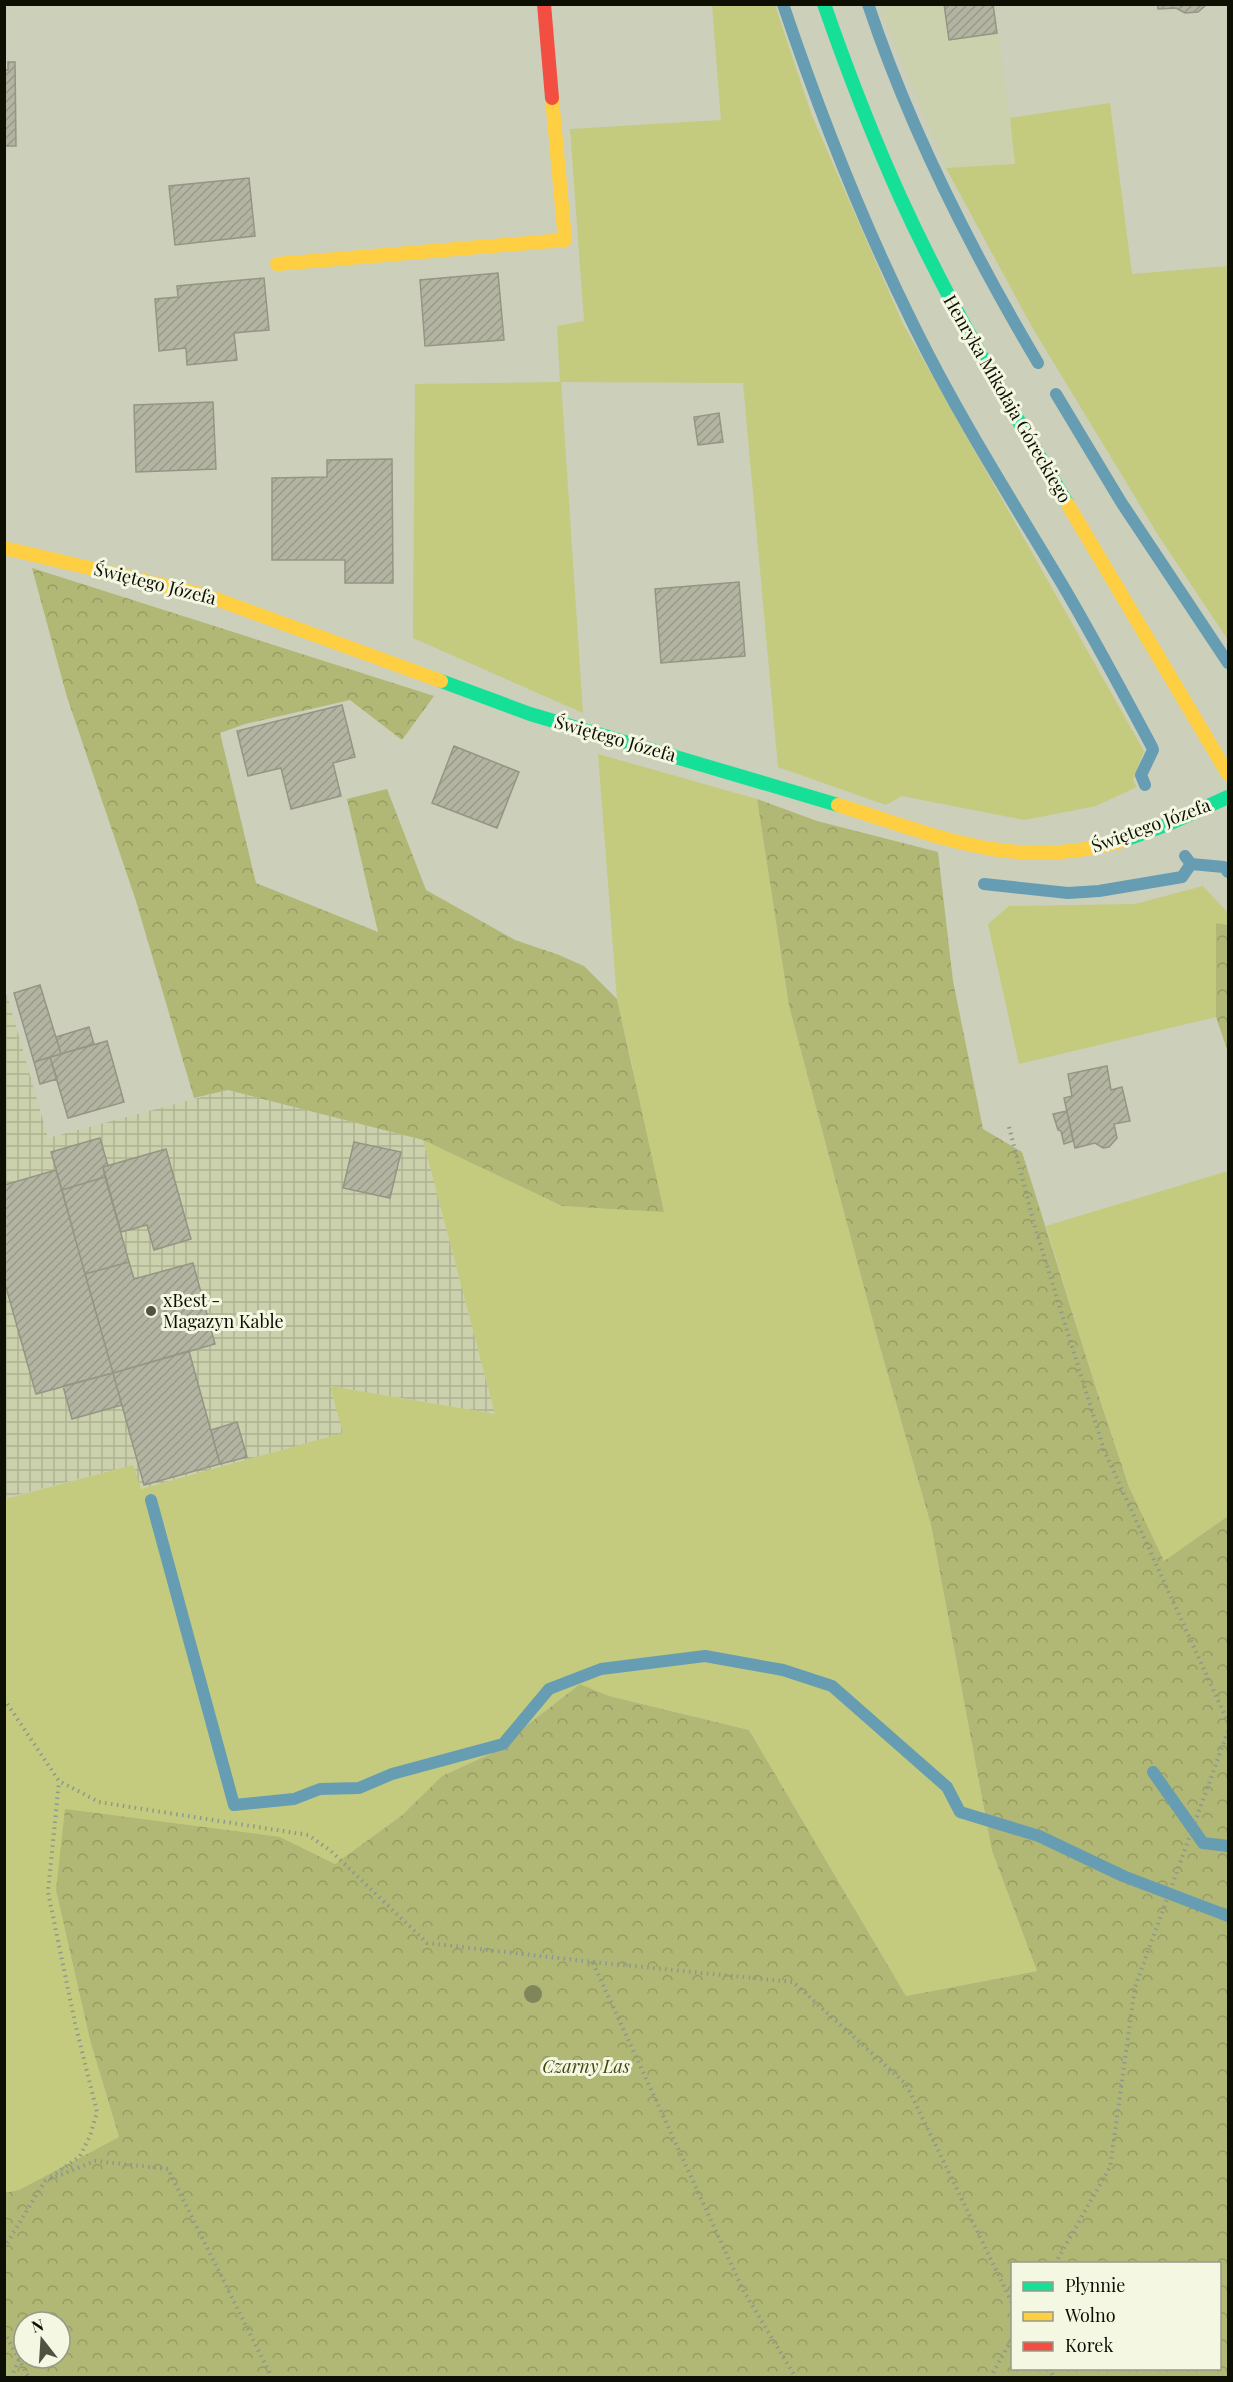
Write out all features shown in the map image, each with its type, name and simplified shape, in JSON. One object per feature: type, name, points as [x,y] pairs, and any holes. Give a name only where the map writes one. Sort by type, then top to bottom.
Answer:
[{"type":"street","points":[[277,264],[565,240],[544,4]]},
{"type":"street","name":"Henryka Mikołaja Góreckiego","points":[[824,4],[868,127],[898,196],[943,287],[1029,441],[1228,774]]},
{"type":"street","name":"Świętego Józefa","points":[[4,548],[205,595],[530,714],[637,744],[979,848],[1032,855],[1094,849],[1130,838],[1228,797]]},
{"type":"path","points":[[1009,1127],[1035,1227],[1104,1450],[1228,1722]]},
{"type":"path","points":[[4,1699],[59,1781],[99,1802],[308,1835],[331,1851],[427,1943],[793,1982],[906,2084],[1011,2300]]},
{"type":"path","points":[[1056,2262],[1110,2167],[1135,1987],[1228,1731]]},
{"type":"path","points":[[4,2248],[45,2181],[80,2156],[90,2136],[97,2112],[75,2023],[48,1892],[59,1781]]},
{"type":"path","points":[[593,1962],[743,2290],[796,2378]]},
{"type":"path","points":[[45,2181],[94,2161],[168,2169],[272,2378]]},
{"type":"path","points":[[4,2332],[12,2346]]},
{"type":"path","points":[[990,2378],[1011,2341]]},
{"type":"shaded area","points":[[879,5],[994,5],[1015,164],[946,168]]},
{"type":"shaded area","points":[[5,995],[7,995],[48,1138],[228,1090],[423,1140],[495,1414],[331,1386],[344,1433],[140,1489],[133,1465],[5,1498]]},
{"type":"green space","points":[[712,5],[775,5],[812,116],[903,324],[1144,751],[1133,780],[1137,787],[1096,806],[1024,820],[902,796],[886,805],[778,767],[743,383],[561,382],[583,713],[413,638],[415,384],[560,382],[557,326],[584,321],[570,129],[721,120]]},
{"type":"green space","points":[[1110,103],[1132,274],[1228,266],[1228,640],[1160,538],[1032,327],[946,168],[1015,164],[1010,118]]},
{"type":"green space","points":[[32,568],[434,696],[402,740],[350,700],[245,724],[220,733],[256,883],[378,932],[347,799],[387,789],[426,890],[515,940],[584,966],[617,999],[664,1212],[562,1206],[423,1140],[228,1090],[194,1098],[136,901],[67,697]]},
{"type":"green space","points":[[598,754],[757,799],[789,1006],[878,1340],[931,1525],[992,1851],[1037,1971],[906,1996],[749,1730],[609,1696],[580,1684],[490,1754],[442,1776],[401,1816],[335,1864],[280,1837],[56,1890],[90,2040],[119,2137],[19,2190],[5,2193],[5,1499],[133,1465],[141,1489],[343,1433],[330,1386],[495,1414],[423,1140],[562,1206],[633,1069],[617,999]]},
{"type":"green space","name":"Czarny Las","points":[[757,799],[817,821],[938,852],[953,981],[983,1129],[1022,1152],[1129,1487],[1164,1561],[1228,1516],[1228,2377],[5,2377],[4,2193],[19,2190],[119,2137],[90,2040],[56,1890],[65,1809],[280,1837],[335,1864],[401,1816],[442,1776],[490,1754],[580,1684],[609,1696],[749,1730],[906,1996],[1037,1971],[992,1851],[931,1525],[878,1340],[789,1006]]},
{"type":"green space","points":[[1203,886],[1228,913],[1228,925],[1216,923],[1216,1017],[1019,1064],[988,924],[1009,906],[1135,904]]},
{"type":"green space","points":[[1216,923],[1228,925],[1228,1052],[1216,1017]]},
{"type":"green space","points":[[1228,1171],[1228,1516],[1164,1561],[1129,1487],[1046,1226]]},
{"type":"building","points":[[944,4],[993,4],[997,33],[949,40]]},
{"type":"building","points":[[1158,4],[1205,4],[1205,6],[1198,12],[1185,13],[1176,8],[1158,9]]},
{"type":"building","points":[[8,62],[15,62],[16,146],[4,146],[4,70],[8,70]]},
{"type":"building","points":[[249,178],[255,236],[175,245],[169,186]]},
{"type":"building","points":[[498,273],[504,340],[425,346],[420,280]]},
{"type":"building","points":[[264,278],[269,330],[234,333],[237,360],[187,365],[186,348],[159,351],[155,299],[178,297],[177,286]]},
{"type":"building","points":[[213,402],[216,469],[136,472],[134,405]]},
{"type":"building","points":[[719,413],[723,442],[698,445],[694,417]]},
{"type":"building","points":[[392,459],[393,583],[345,583],[345,560],[272,560],[272,478],[327,477],[327,460]]},
{"type":"building","points":[[739,582],[745,656],[661,663],[655,589]]},
{"type":"building","points":[[342,705],[355,757],[333,763],[341,796],[291,809],[281,768],[248,776],[237,731]]},
{"type":"building","points":[[454,746],[519,772],[497,828],[432,803]]},
{"type":"building","points":[[40,985],[61,1054],[34,1062],[14,993]]},
{"type":"building","points":[[89,1027],[94,1044],[61,1054],[56,1037]]},
{"type":"building","points":[[107,1041],[124,1102],[68,1118],[50,1057]]},
{"type":"building","points":[[50,1057],[57,1079],[40,1084],[34,1062]]},
{"type":"building","points":[[1107,1066],[1111,1090],[1122,1087],[1130,1121],[1114,1124],[1117,1138],[1109,1147],[1103,1148],[1095,1143],[1075,1148],[1064,1098],[1072,1096],[1068,1074]]},
{"type":"building","points":[[1067,1111],[1073,1141],[1064,1144],[1053,1114]]},
{"type":"building","points":[[100,1138],[108,1166],[103,1167],[105,1177],[62,1190],[51,1152]]},
{"type":"building","points":[[354,1142],[401,1152],[390,1198],[343,1188]]},
{"type":"building","points":[[166,1149],[191,1239],[154,1250],[147,1225],[121,1232],[103,1167]]},
{"type":"building","points":[[56,1170],[113,1373],[36,1394],[4,1280],[4,1185]]},
{"type":"building","points":[[105,1177],[129,1262],[85,1274],[62,1190]]},
{"type":"building","name":"xBest - Magazyn Kable","points":[[129,1262],[134,1279],[193,1263],[215,1344],[113,1373],[85,1274]]},
{"type":"building","points":[[189,1351],[220,1464],[144,1485],[113,1373]]},
{"type":"building","points":[[113,1373],[122,1405],[72,1419],[63,1386]]},
{"type":"building","points":[[237,1422],[247,1457],[220,1464],[211,1430]]},
{"type":"waterway","points":[[783,4],[843,167],[876,246],[913,324],[966,423],[1074,604],[1152,747],[1153,750],[1141,775],[1145,785]]},
{"type":"waterway","points":[[868,4],[903,97],[944,188],[989,277],[1038,363]]},
{"type":"waterway","points":[[1056,394],[1121,502],[1228,663]]},
{"type":"waterway","points":[[1185,856],[1191,864],[1224,867],[1228,872]]},
{"type":"waterway","points":[[984,884],[1068,893],[1099,891],[1182,877],[1191,864]]},
{"type":"waterway","points":[[151,1500],[234,1805],[294,1799],[320,1789],[359,1788],[392,1774],[503,1744],[549,1689],[601,1669],[705,1656],[783,1670],[832,1686],[947,1787],[960,1812],[1039,1836],[1123,1876],[1228,1916]]},
{"type":"waterway","points":[[1153,1772],[1203,1843],[1228,1846]]},
{"type":"traffic: fast","points":[[824,4],[870,127],[919,238],[980,353],[1067,503]]},
{"type":"traffic: fast","points":[[441,681],[530,714],[838,805]]},
{"type":"traffic: fast","points":[[1122,841],[1166,825],[1228,797]]},
{"type":"traffic: slow","points":[[277,264],[565,240],[552,98]]},
{"type":"traffic: slow","points":[[1067,503],[1228,774]]},
{"type":"traffic: slow","points":[[4,548],[205,595],[441,681]]},
{"type":"traffic: slow","points":[[838,805],[944,838],[1011,851],[1046,853],[1083,850],[1122,841]]},
{"type":"traffic: jam","points":[[544,4],[552,98]]},
{"type":"place","name":"xBest - Magazyn Kable","points":[[151,1311]]}]
